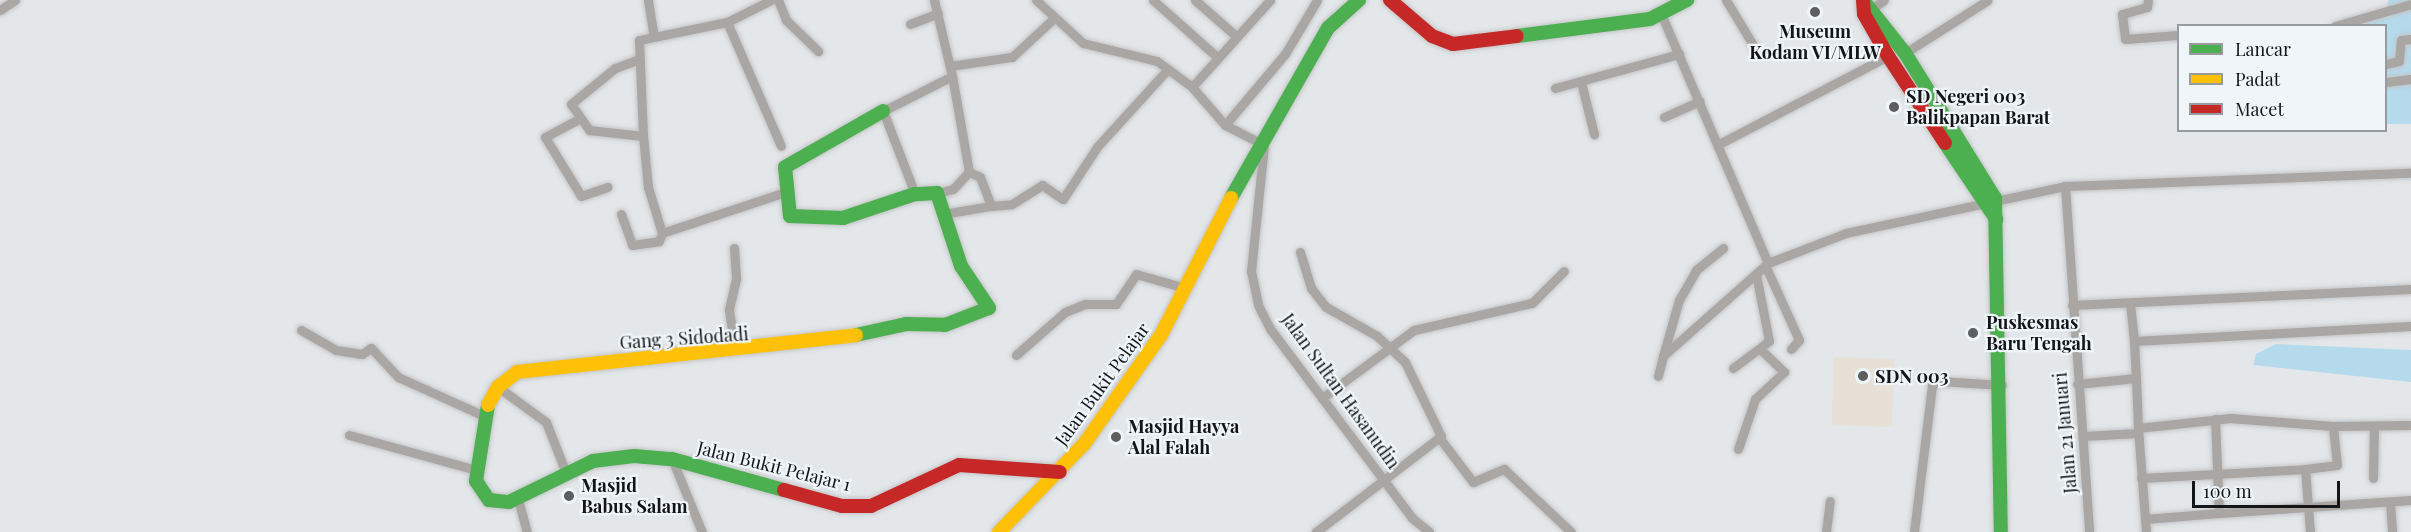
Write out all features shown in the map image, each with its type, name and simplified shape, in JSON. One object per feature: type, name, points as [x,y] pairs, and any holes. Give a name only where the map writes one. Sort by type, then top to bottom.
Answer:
[{"type":"street","points":[[0,10],[15,0]]},
{"type":"street","points":[[648,0],[654,36]]},
{"type":"street","points":[[621,214],[632,245],[659,242],[662,233],[648,187],[643,136],[639,40],[727,22],[771,0]]},
{"type":"street","points":[[778,0],[786,20],[818,51]]},
{"type":"street","points":[[934,0],[951,71],[969,172],[966,180],[937,193],[915,195],[843,218],[794,220],[785,192],[783,173],[790,164],[951,71],[1012,57],[1053,19]]},
{"type":"street","points":[[1153,0],[1216,57]]},
{"type":"street","points":[[1195,0],[1236,36]]},
{"type":"street","points":[[1192,87],[1216,57],[1270,0]]},
{"type":"street","points":[[1225,125],[1285,54],[1317,0]]},
{"type":"street","name":"Jalan Sultan Hasanudin","points":[[1359,0],[1328,28],[1264,146],[1253,287],[1271,330],[1382,478],[1429,532]]},
{"type":"street","points":[[1390,0],[1432,36],[1453,44],[1662,16],[1687,0]]},
{"type":"street","points":[[1726,0],[1755,48]]},
{"type":"street","points":[[1905,53],[1988,0]]},
{"type":"street","points":[[2152,1],[2124,12],[2125,39],[2177,35]]},
{"type":"street","points":[[1042,3],[1053,19],[1083,43],[1143,56],[1168,69],[1192,87],[1225,125],[1264,146]]},
{"type":"street","points":[[1869,4],[1905,53],[1995,198],[2002,385],[2001,532]]},
{"type":"street","points":[[1869,4],[1888,56],[1981,202],[1996,219]]},
{"type":"street","points":[[2342,24],[2411,4]]},
{"type":"street","points":[[910,24],[938,13]]},
{"type":"street","points":[[1662,16],[1719,144],[1798,337],[1791,349]]},
{"type":"street","points":[[727,22],[781,146]]},
{"type":"street","points":[[2387,64],[2399,61],[2401,40],[2411,39]]},
{"type":"street","points":[[1555,88],[1679,54]]},
{"type":"street","points":[[1719,144],[1888,56]]},
{"type":"street","points":[[639,59],[615,68],[572,102],[577,120],[589,130],[643,136]]},
{"type":"street","points":[[937,193],[943,214],[1012,204],[1042,185],[1057,200],[1066,197],[1092,153],[1168,69]]},
{"type":"street","points":[[2387,82],[2411,79]]},
{"type":"street","points":[[1581,82],[1594,134]]},
{"type":"street","points":[[1664,117],[1700,101]]},
{"type":"street","points":[[883,111],[915,195]]},
{"type":"street","points":[[577,120],[545,138],[581,196],[607,187]]},
{"type":"street","name":"Jalan Bukit Pelajar","points":[[999,532],[1060,472],[1161,335],[1182,286],[1264,146]]},
{"type":"street","points":[[969,172],[983,182],[991,206]]},
{"type":"street","points":[[1663,356],[1767,264],[1846,233],[1995,198],[2065,186],[2411,173]]},
{"type":"street","name":"Jalan 21 Januari","points":[[2065,186],[2089,532]]},
{"type":"street","points":[[662,233],[785,192]]},
{"type":"street","name":"Gang 3 Sidodadi","points":[[473,469],[482,415],[498,387],[530,368],[675,360],[735,350],[818,343],[906,324],[945,325],[989,308],[961,266],[943,214]]},
{"type":"street","points":[[734,248],[736,279],[729,310],[735,350]]},
{"type":"street","points":[[1658,376],[1679,300],[1696,270],[1723,248]]},
{"type":"street","points":[[1300,252],[1311,288],[1326,307],[1390,345],[1414,378],[1441,440],[1473,482],[1504,469],[1571,532]]},
{"type":"street","points":[[1322,398],[1390,345],[1425,326],[1532,303],[1564,271]]},
{"type":"street","points":[[1016,355],[1065,312],[1085,304],[1116,304],[1136,274],[1182,286]]},
{"type":"street","points":[[1733,368],[1760,349],[1769,335],[1756,274]]},
{"type":"street","points":[[2072,305],[2411,289]]},
{"type":"street","points":[[2130,303],[2146,532]]},
{"type":"street","points":[[2134,341],[2411,326]]},
{"type":"street","points":[[301,330],[336,350],[362,354],[371,348],[398,377],[482,415]]},
{"type":"street","points":[[1737,449],[1752,404],[1784,372],[1760,349]]},
{"type":"street","points":[[2078,384],[2136,378]]},
{"type":"street","points":[[1914,532],[1932,385],[2002,385]]},
{"type":"street","points":[[498,387],[546,422],[566,472]]},
{"type":"street","points":[[2215,419],[2219,513]]},
{"type":"street","points":[[2083,436],[2138,431],[2215,419],[2333,426],[2411,425]]},
{"type":"street","points":[[2141,478],[2305,469],[2337,465],[2333,426]]},
{"type":"street","points":[[2373,478],[2374,426]]},
{"type":"street","points":[[349,435],[473,469]]},
{"type":"street","points":[[1316,532],[1382,478],[1441,440]]},
{"type":"street","points":[[672,459],[702,530],[690,532]]},
{"type":"street","name":"Jalan Bukit Pelajar 1","points":[[473,469],[483,495],[497,503],[518,499],[566,472],[592,461],[672,459],[842,506],[886,503],[959,465],[1060,472]]},
{"type":"street","points":[[2305,469],[2310,532]]},
{"type":"street","points":[[518,499],[527,532]]},
{"type":"street","points":[[2145,519],[2308,505],[2411,500]]},
{"type":"street","points":[[1826,532],[1830,501]]},
{"type":"street","points":[[2390,502],[2392,532]]},
{"type":"shaded area","name":"SDN 003","points":[[1834,357],[1894,359],[1892,427],[1832,425]]},
{"type":"water","points":[[2388,0],[2411,0],[2411,124],[2387,124],[2387,24],[2354,24],[2387,9]]},
{"type":"water","points":[[2276,344],[2411,350],[2411,382],[2253,365],[2256,354]]},
{"type":"traffic: fast","points":[[1231,198],[1328,28],[1359,0]]},
{"type":"traffic: fast","points":[[1517,36],[1650,19],[1687,0]]},
{"type":"traffic: fast","points":[[1863,0],[1905,53],[1995,198],[2001,532]]},
{"type":"traffic: fast","points":[[856,335],[906,324],[945,325],[989,308],[961,266],[937,193],[915,194],[843,218],[790,216],[785,167],[883,111]]},
{"type":"traffic: fast","points":[[1945,143],[1996,219]]},
{"type":"traffic: fast","points":[[488,405],[476,481],[489,500],[509,502],[593,461],[634,456],[672,459],[784,490]]},
{"type":"traffic: slow","points":[[999,532],[1084,444],[1161,335],[1231,198]]},
{"type":"traffic: slow","points":[[488,405],[498,387],[517,372],[856,335]]},
{"type":"traffic: jam","points":[[1390,0],[1432,36],[1453,44],[1517,36]]},
{"type":"traffic: jam","points":[[1863,0],[1864,14],[1888,56],[1945,143]]},
{"type":"traffic: jam","points":[[784,490],[842,506],[871,506],[959,465],[1060,472]]},
{"type":"place","name":"Museum Kodam VI/MLW","points":[[1815,12]]},
{"type":"place","name":"SD Negeri 003 Balikpapan Barat","points":[[1894,107]]},
{"type":"place","name":"Puskesmas Baru Tengah","points":[[1973,333]]},
{"type":"place","name":"SDN 003","points":[[1863,376]]},
{"type":"place","name":"Masjid Hayya Alal Falah","points":[[1116,437]]},
{"type":"place","name":"Masjid Babus Salam","points":[[569,496]]}]
